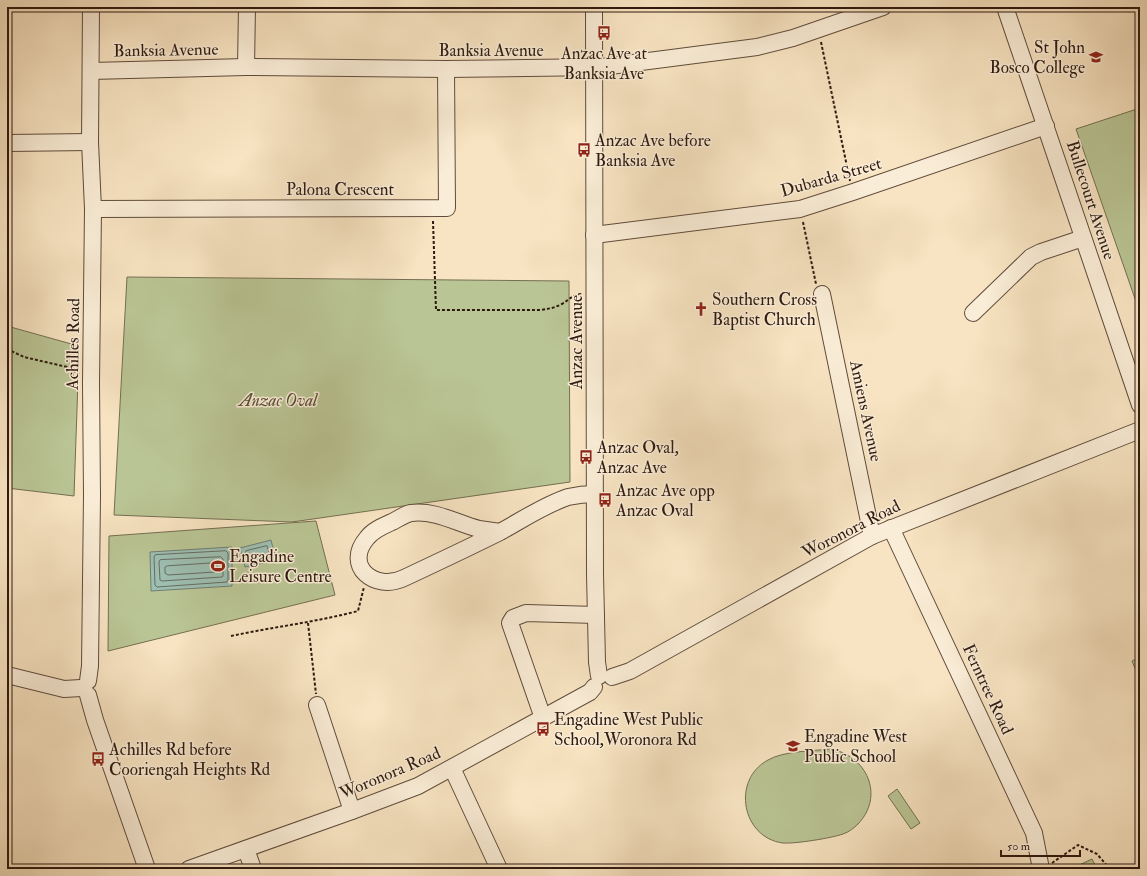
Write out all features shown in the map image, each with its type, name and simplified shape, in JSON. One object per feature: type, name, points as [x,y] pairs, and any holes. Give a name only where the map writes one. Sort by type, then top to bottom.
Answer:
[{"type":"street","name":"Achilles Road","points":[[91,7],[90,142],[93,209],[91,383],[92,496],[90,666],[86,688],[95,720],[147,869]]},
{"type":"street","points":[[246,67],[247,7]]},
{"type":"street","name":"Anzac Avenue","points":[[594,7],[596,662],[602,680]]},
{"type":"street","name":"Bullecourt Avenue","points":[[1005,7],[1140,405]]},
{"type":"street","name":"Banksia Avenue","points":[[91,71],[246,67],[446,69],[594,68],[740,50],[776,43],[878,8]]},
{"type":"street","name":"Palona Crescent","points":[[93,209],[447,208],[446,69]]},
{"type":"street","name":"Dubarda Street","points":[[594,235],[800,209],[1046,126]]},
{"type":"street","points":[[7,143],[90,142]]},
{"type":"street","points":[[973,313],[1031,256],[1083,238]]},
{"type":"street","name":"Amiens Avenue","points":[[822,294],[872,536]]},
{"type":"street","name":"Woronora Road","points":[[189,869],[352,812],[418,786],[590,692],[602,680],[630,671],[872,536],[1140,430]]},
{"type":"street","points":[[500,532],[479,529],[432,513],[410,513],[378,529],[367,537],[361,547],[359,561],[363,573],[372,579],[383,583],[400,580],[500,532],[566,498],[578,495],[595,494]]},
{"type":"street","name":"Ferntree Road","points":[[891,528],[1034,833],[1045,867]]},
{"type":"street","points":[[543,718],[510,623],[513,618],[526,614],[596,615]]},
{"type":"street","points":[[7,676],[64,689],[86,688]]},
{"type":"street","points":[[317,705],[352,812]]},
{"type":"street","points":[[452,768],[499,869]]},
{"type":"street","points":[[246,849],[253,869]]},
{"type":"path","points":[[818,29],[853,192]]},
{"type":"path","points":[[433,208],[436,310],[540,310],[553,308],[564,303],[576,294],[595,293]]},
{"type":"path","points":[[800,209],[817,288],[822,294]]},
{"type":"path","points":[[7,349],[24,357],[67,367],[91,383]]},
{"type":"path","points":[[231,636],[329,619],[358,611],[363,587],[372,579]]},
{"type":"path","points":[[308,622],[317,705]]},
{"type":"path","points":[[1045,867],[1078,845],[1097,854],[1110,869]]},
{"type":"green space","points":[[1140,108],[1140,313],[1076,129]]},
{"type":"green space","name":"Anzac Oval","points":[[127,277],[569,281],[570,482],[292,522],[114,515]]},
{"type":"green space","points":[[7,326],[75,345],[73,379],[78,380],[74,496],[7,488]]},
{"type":"green space","name":"Engadine Leisure Centre","points":[[316,521],[335,595],[108,651],[109,536]]},
{"type":"green space","points":[[1140,657],[1140,680],[1132,661]]},
{"type":"green space","points":[[830,749],[843,753],[854,759],[868,778],[871,790],[870,801],[866,813],[858,824],[849,831],[838,836],[796,843],[783,843],[769,839],[758,831],[750,820],[746,807],[746,794],[749,781],[756,769],[774,757],[798,752]]},
{"type":"green space","points":[[897,789],[920,823],[911,829],[888,796]]},
{"type":"green space","points":[[1092,859],[1097,869],[1071,869]]},
{"type":"water","points":[[271,540],[276,560],[245,567],[240,548]]},
{"type":"water","points":[[232,547],[232,586],[151,591],[150,552]]},
{"type":"place","name":"Anzac Ave at Banksia Ave","points":[[604,33]]},
{"type":"place","name":"St John Bosco College","points":[[1096,57]]},
{"type":"place","name":"Anzac Ave before Banksia Ave","points":[[584,150]]},
{"type":"place","name":"Southern Cross Baptist Church","points":[[701,309]]},
{"type":"place","name":"Anzac Oval, Anzac Ave","points":[[586,457]]},
{"type":"place","name":"Anzac Ave opp Anzac Oval","points":[[605,500]]},
{"type":"place","name":"Engadine Leisure Centre","points":[[218,566]]},
{"type":"place","name":"Engadine West Public School,Woronora Rd","points":[[543,729]]},
{"type":"place","name":"Engadine West Public School","points":[[793,746]]},
{"type":"place","name":"Achilles Rd before Cooriengah Heights Rd","points":[[98,759]]}]
